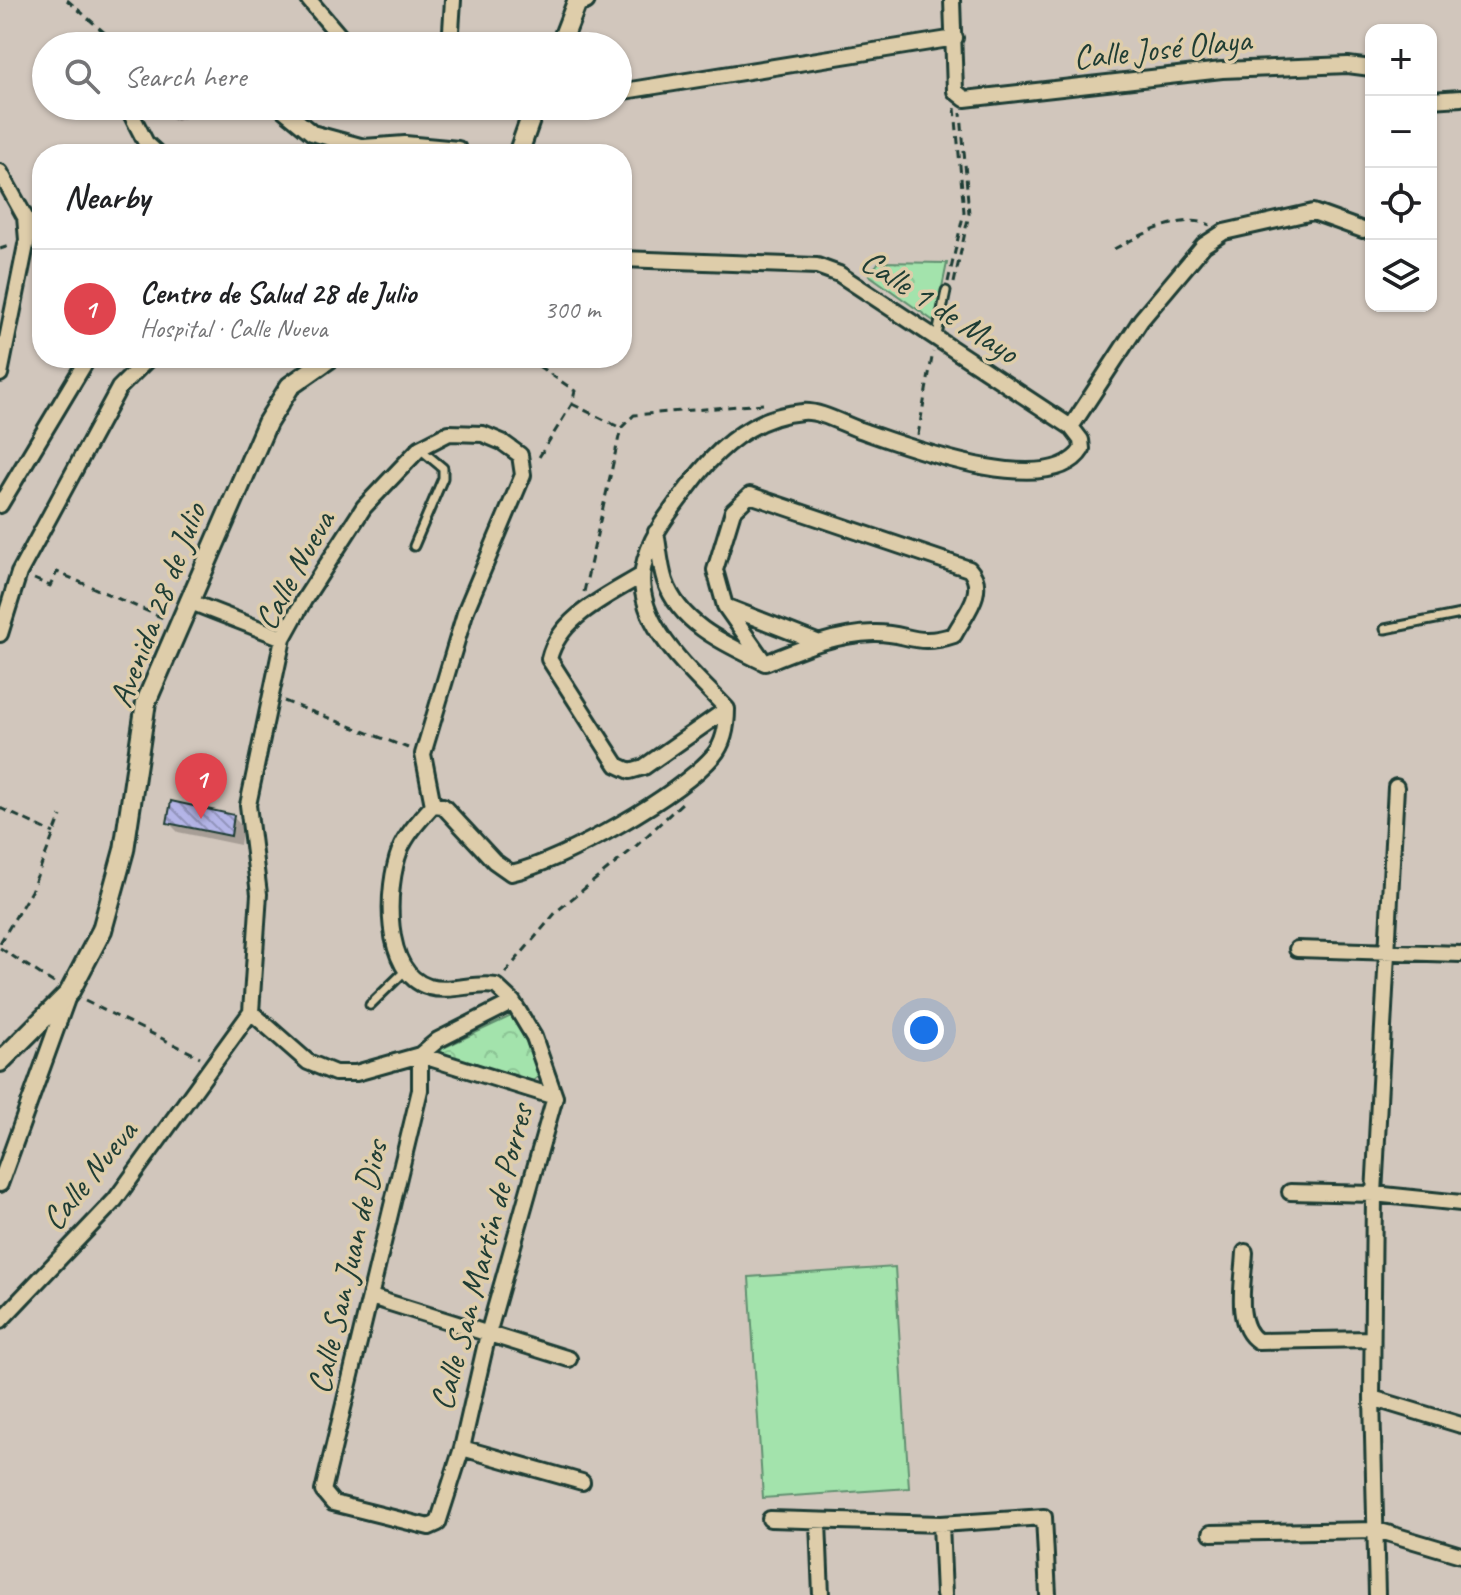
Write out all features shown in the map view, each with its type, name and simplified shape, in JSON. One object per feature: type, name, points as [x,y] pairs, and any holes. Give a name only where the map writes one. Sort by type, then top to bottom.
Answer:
[{"type":"street","points":[[309,0],[336,32]]},
{"type":"street","points":[[451,32],[453,0]]},
{"type":"street","points":[[952,0],[955,91],[959,97]]},
{"type":"street","points":[[566,32],[579,1]]},
{"type":"street","points":[[632,90],[955,38]]},
{"type":"street","name":"Calle José Olaya","points":[[959,97],[965,99],[1222,70],[1348,65],[1365,67]]},
{"type":"street","points":[[1437,100],[1461,98]]},
{"type":"street","points":[[134,120],[147,144]]},
{"type":"street","points":[[296,120],[312,133],[353,144]]},
{"type":"street","points":[[522,144],[530,120]]},
{"type":"street","points":[[0,172],[25,217],[27,240],[0,374]]},
{"type":"street","points":[[433,805],[452,811],[494,861],[511,873],[603,833],[685,782],[716,754],[727,729],[727,709],[669,646],[646,606],[642,575],[656,532],[707,463],[743,431],[779,415],[807,411],[915,449],[1024,473],[1051,469],[1076,460],[1082,449],[1081,440],[1071,427],[1141,320],[1204,245],[1224,232],[1313,212],[1363,230]]},
{"type":"street","name":"Calle 1 de Mayo","points":[[632,259],[817,266],[839,274],[936,341],[1071,427]]},
{"type":"street","points":[[0,505],[82,368]]},
{"type":"street","points":[[0,634],[3,616],[19,573],[119,388],[139,368]]},
{"type":"street","name":"Avenida 28 de Julio","points":[[0,1062],[69,993],[102,930],[124,850],[146,702],[177,624],[267,423],[290,386],[316,368]]},
{"type":"street","name":"Calle Nueva","points":[[0,1321],[115,1200],[251,1012],[259,894],[248,805],[283,638],[364,507],[420,448],[449,433],[483,434],[502,442],[520,455],[523,475]]},
{"type":"street","points":[[496,986],[429,987],[406,970],[394,948],[391,923],[393,884],[400,850],[433,805],[423,754],[466,610],[523,475]]},
{"type":"street","points":[[656,532],[666,583],[691,620],[719,640],[765,663],[817,642],[875,633],[930,643],[954,635],[979,590],[977,578],[969,569],[750,495],[733,511],[715,570],[725,606],[765,663]]},
{"type":"street","points":[[642,575],[577,616],[553,644],[549,659],[617,765],[630,771],[644,767],[727,709]]},
{"type":"street","points":[[188,601],[283,638]]},
{"type":"street","points":[[725,606],[817,642]]},
{"type":"street","points":[[1377,1595],[1371,1339],[1374,1194],[1396,787]]},
{"type":"street","points":[[1297,949],[1461,954]]},
{"type":"street","name":"Calle San Martín de Porres","points":[[429,1527],[438,1523],[462,1448],[488,1334],[555,1097],[534,1037],[513,1002],[496,986]]},
{"type":"street","points":[[0,1184],[69,993]]},
{"type":"street","points":[[251,1012],[308,1062],[335,1073],[356,1073],[420,1055],[438,1040],[513,1002]]},
{"type":"street","points":[[420,1055],[555,1097]]},
{"type":"street","name":"Calle San Juan de Dios","points":[[420,1055],[420,1090],[323,1491],[333,1503],[429,1527]]},
{"type":"street","points":[[1290,1192],[1374,1194],[1461,1203]]},
{"type":"street","points":[[1245,1252],[1243,1322],[1248,1335],[1258,1341],[1371,1339]]},
{"type":"street","points":[[371,1297],[569,1359]]},
{"type":"street","points":[[1372,1398],[1461,1425]]},
{"type":"street","points":[[462,1448],[582,1482]]},
{"type":"street","points":[[770,1519],[941,1524],[1044,1517],[1048,1595]]},
{"type":"street","points":[[818,1522],[821,1595]]},
{"type":"street","points":[[941,1524],[944,1595]]},
{"type":"street","points":[[1211,1533],[1377,1530],[1461,1555]]},
{"type":"lane","points":[[936,341],[946,291]]},
{"type":"lane","points":[[414,546],[443,478],[443,468],[420,448]]},
{"type":"lane","points":[[1385,629],[1461,614]]},
{"type":"lane","points":[[370,1005],[406,970]]},
{"type":"path","points":[[67,0],[104,32]]},
{"type":"path","points":[[946,291],[964,212],[954,112],[959,97]]},
{"type":"path","points":[[1114,249],[1139,236],[1178,224],[1205,222],[1224,232]]},
{"type":"path","points":[[915,449],[936,341]]},
{"type":"path","points":[[523,475],[538,460],[572,404],[575,391],[542,368]]},
{"type":"path","points":[[572,404],[621,428]]},
{"type":"path","points":[[588,577],[621,428],[634,415],[745,404]]},
{"type":"path","points":[[19,573],[50,586],[57,572],[177,624]]},
{"type":"path","points":[[272,696],[423,754]]},
{"type":"path","points":[[496,986],[557,911],[683,804],[685,782]]},
{"type":"path","points":[[0,808],[54,833]]},
{"type":"path","points":[[61,816],[31,891],[0,945],[69,993],[212,1063]]},
{"type":"green space","points":[[879,262],[947,263],[935,322],[869,275]]},
{"type":"green space","points":[[511,1016],[518,1019],[539,1076],[533,1081],[442,1055],[441,1049]]},
{"type":"green space","points":[[895,1267],[909,1488],[763,1498],[749,1277]]},
{"type":"building","points":[[171,801],[234,815],[231,836],[167,823]]},
{"type":"place","name":"Centro de Salud 28 de Julio","points":[[201,819]]}]
